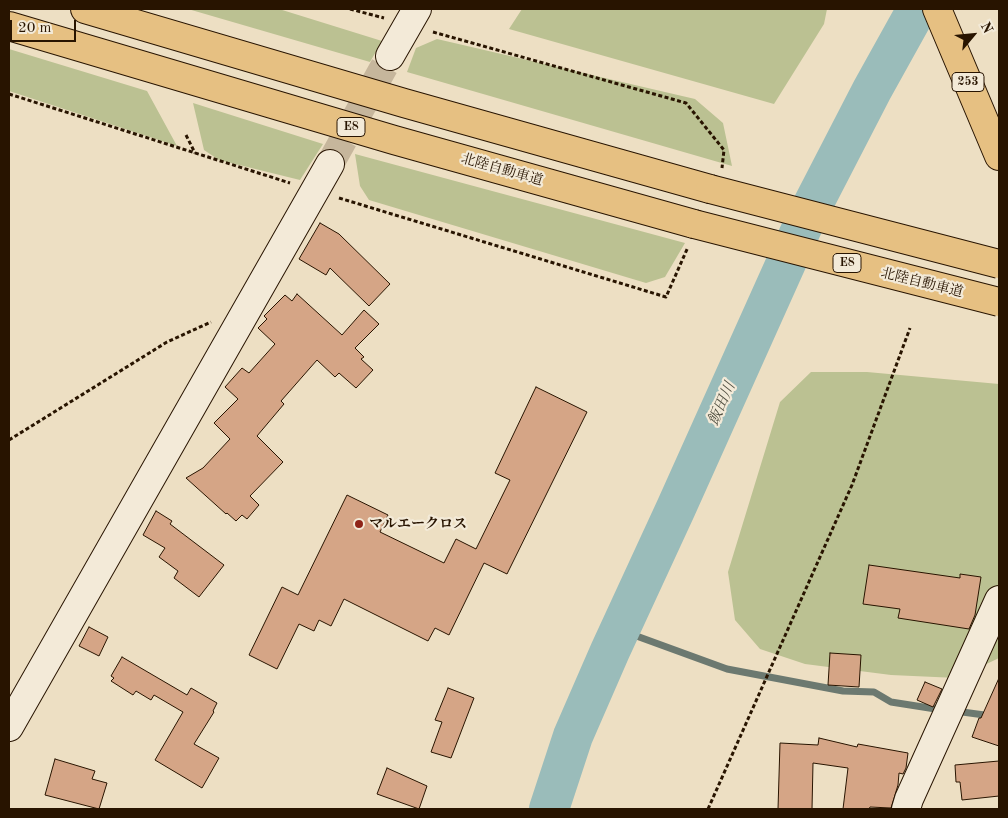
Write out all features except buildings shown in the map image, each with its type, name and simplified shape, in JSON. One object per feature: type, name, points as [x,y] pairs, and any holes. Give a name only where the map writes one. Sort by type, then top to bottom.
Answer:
[{"type":"highway","points":[[85,9],[404,103],[710,189],[999,264]]},
{"type":"highway","name":"253","points":[[937,9],[999,156]]},
{"type":"highway","name":"北陸自動車道","points":[[9,26],[394,140],[694,224],[999,302]]},
{"type":"street","points":[[390,56],[412,17]]},
{"type":"street","points":[[9,727],[109,553],[142,490],[330,164]]},
{"type":"street","points":[[906,809],[999,600]]},
{"type":"path","points":[[350,9],[412,17]]},
{"type":"path","points":[[9,94],[316,190]]},
{"type":"path","points":[[186,135],[195,153]]},
{"type":"path","points":[[9,440],[168,342],[218,318]]},
{"type":"path","points":[[708,809],[852,485],[910,328]]},
{"type":"green space","points":[[188,9],[279,9],[382,41],[370,62]]},
{"type":"green space","points":[[522,9],[827,9],[824,24],[774,104],[509,29]]},
{"type":"green space","points":[[437,39],[695,99],[723,123],[732,166],[407,72],[416,48]]},
{"type":"green space","points":[[9,49],[147,91],[177,146],[9,91]]},
{"type":"green space","points":[[193,103],[323,144],[300,180],[219,160],[204,150]]},
{"type":"green space","points":[[355,154],[685,243],[665,277],[646,283],[369,200],[360,186]]},
{"type":"green space","points":[[811,372],[867,372],[999,384],[999,658],[957,678],[891,675],[805,664],[760,649],[735,620],[728,572],[780,402]]},
{"type":"waterway","name":"飯田川","points":[[549,809],[573,736],[808,214],[872,90],[917,9]]},
{"type":"waterway","points":[[620,630],[727,669],[843,691],[874,692],[891,702],[942,710]]},
{"type":"waterway","points":[[955,711],[999,717]]},
{"type":"tunnel","points":[[330,164],[390,56]]},
{"type":"place","name":"マルエークロス","points":[[359,524]]}]
